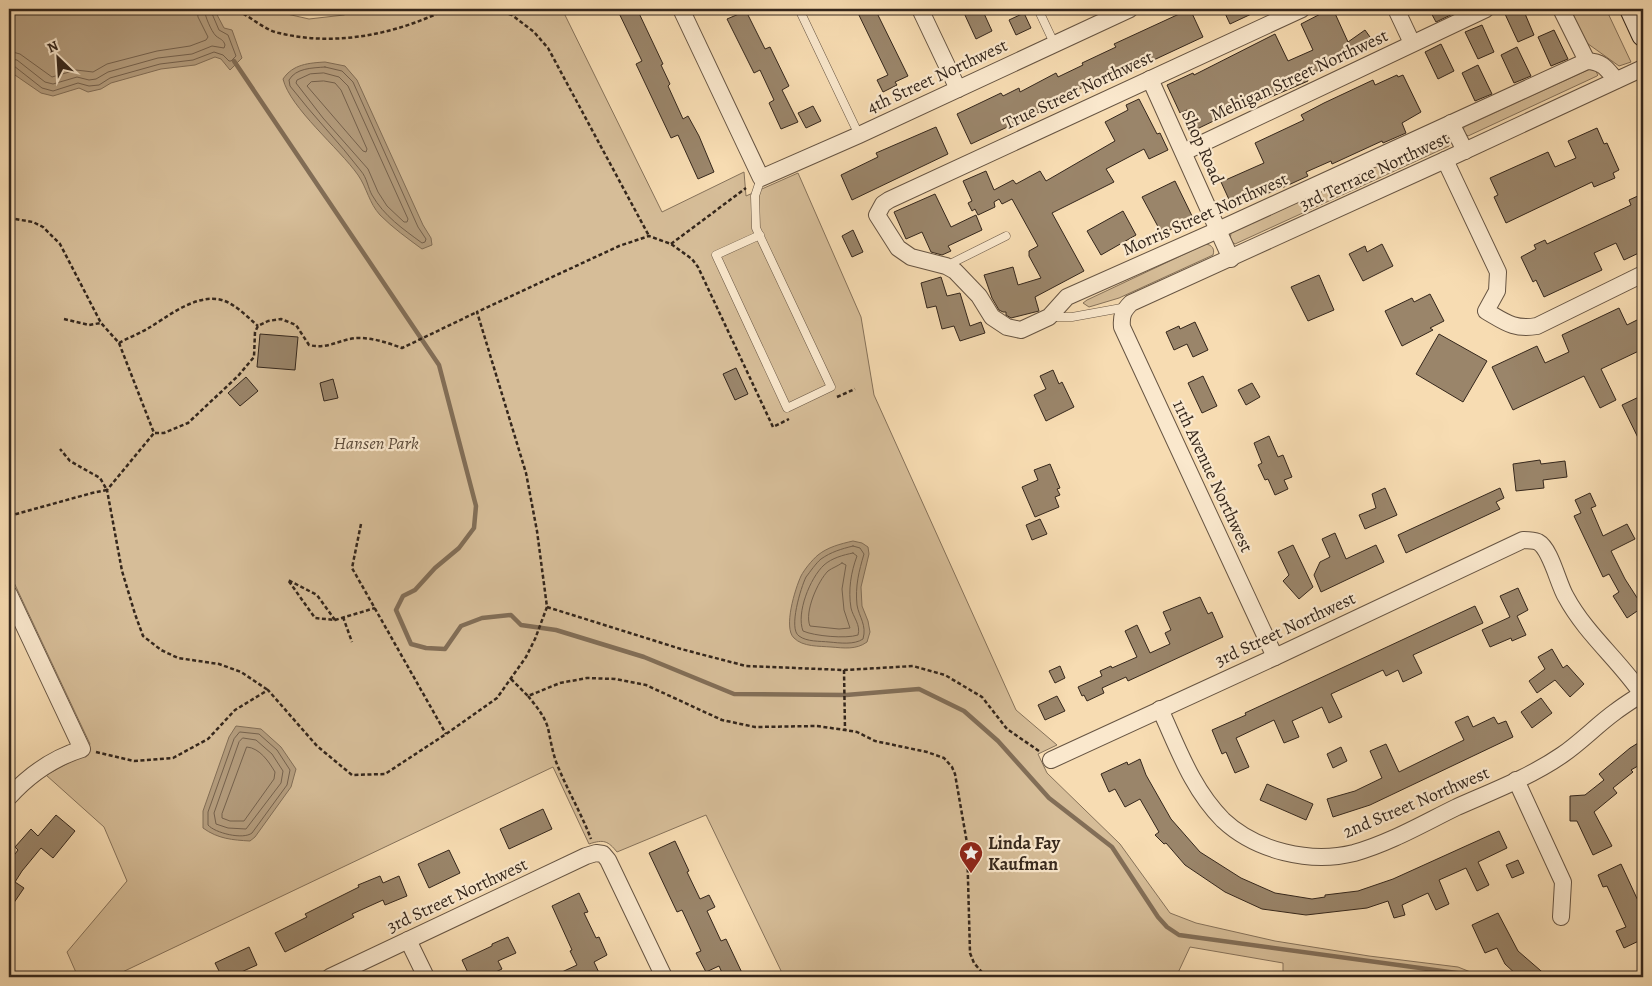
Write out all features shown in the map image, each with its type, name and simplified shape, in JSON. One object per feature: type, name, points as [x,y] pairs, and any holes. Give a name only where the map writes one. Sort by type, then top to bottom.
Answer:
[{"type":"street","points":[[681,9],[761,178]]},
{"type":"street","points":[[920,9],[958,89]]},
{"type":"street","name":"4th Street Northwest","points":[[761,178],[859,135],[1130,9]]},
{"type":"street","name":"True Street Northwest","points":[[877,215],[883,204],[889,200],[1302,9]]},
{"type":"street","points":[[1396,9],[1412,43]]},
{"type":"street","name":"Mehigan Street Northwest","points":[[1184,152],[1486,9]]},
{"type":"street","points":[[1561,9],[1587,61],[1597,61],[1602,64],[1616,80]]},
{"type":"street","points":[[1631,9],[1643,35]]},
{"type":"street","name":"Morris Street Northwest","points":[[877,215],[898,248],[911,257],[946,266],[954,271],[979,296],[992,317],[1007,327],[1021,330],[1049,317],[1067,297],[1587,61]]},
{"type":"street","name":"3rd Terrace Northwest","points":[[1125,309],[1131,303],[1643,68]]},
{"type":"street","name":"Shop Road","points":[[1150,79],[1231,258]]},
{"type":"street","points":[[1452,123],[1465,151]]},
{"type":"street","points":[[1445,160],[1498,272],[1497,290],[1486,311],[1504,321],[1524,328],[1537,326],[1643,274]]},
{"type":"street","name":"11th Avenue Northwest","points":[[1125,309],[1121,316],[1122,327],[1275,657]]},
{"type":"street","name":"3rd Street Northwest","points":[[1051,760],[1523,540],[1540,543],[1546,551],[1565,596],[1580,619],[1643,694]]},
{"type":"street","points":[[9,594],[82,749],[57,759],[38,771],[19,786],[9,797]]},
{"type":"street","name":"2nd Street Northwest","points":[[1160,709],[1196,786],[1209,805],[1225,821],[1245,836],[1268,848],[1281,852],[1323,856],[1355,852],[1382,842],[1516,780],[1562,755],[1615,712],[1643,694]]},
{"type":"street","points":[[1516,780],[1562,882],[1561,917]]},
{"type":"street","points":[[600,853],[608,860],[664,977]]},
{"type":"street","name":"3rd Street Northwest","points":[[330,977],[586,856],[600,853]]},
{"type":"street","points":[[408,940],[426,977]]},
{"type":"lane","points":[[799,9],[859,135]]},
{"type":"lane","points":[[1038,9],[1054,44]]},
{"type":"lane","points":[[760,235],[716,255],[787,408],[831,387],[760,235],[756,228],[755,196],[761,178]]},
{"type":"lane","points":[[946,266],[1006,236]]},
{"type":"lane","points":[[1049,317],[1072,317],[1125,309]]},
{"type":"path","points":[[238,9],[277,33],[317,38],[365,36],[384,32],[419,22],[447,9]]},
{"type":"path","points":[[154,433],[164,433],[188,423],[238,376],[254,356],[255,332],[258,326],[268,321],[281,319],[296,325],[309,345],[319,348],[358,338],[379,340],[402,348],[620,246],[649,236],[548,48],[534,32],[512,15],[490,9]]},
{"type":"path","points":[[671,244],[761,178]]},
{"type":"path","points":[[9,218],[33,222],[43,227],[60,244],[101,323],[119,343],[154,433]]},
{"type":"path","points":[[119,343],[146,330],[168,314],[203,300],[211,299],[218,299],[230,304],[258,326]]},
{"type":"path","points":[[60,449],[70,462],[100,478],[107,490],[122,571],[143,636],[161,650],[178,658],[219,664],[241,672],[268,690],[317,746],[352,775],[385,774],[497,698],[526,657],[547,607],[537,531],[526,473],[477,312]]},
{"type":"path","points":[[64,319],[89,325],[101,323]]},
{"type":"path","points":[[9,516],[92,492],[107,490],[154,433]]},
{"type":"path","points":[[361,524],[352,568],[446,734]]},
{"type":"path","points":[[335,620],[316,596],[288,580],[315,618],[335,620],[375,608]]},
{"type":"path","points":[[547,607],[681,649],[746,666],[844,670],[913,666],[945,675],[982,696],[1007,728],[1051,760]]},
{"type":"path","points":[[343,617],[352,642]]},
{"type":"path","points":[[844,670],[845,730]]},
{"type":"path","points":[[528,696],[560,683],[587,678],[615,679],[646,685],[722,720],[755,728],[817,726],[845,730],[944,758],[952,767],[959,791],[966,833],[970,953],[974,963],[986,977]]},
{"type":"path","points":[[511,679],[541,713],[547,727],[558,769],[600,853]]},
{"type":"path","points":[[82,749],[134,761],[173,758],[208,739],[235,710],[268,690]]},
{"type":"green space","name":"Hansen Park","points":[[9,9],[265,9],[309,19],[344,15],[356,9],[562,9],[662,212],[744,172],[746,196],[798,173],[861,317],[874,395],[1016,710],[1057,745],[1038,754],[1047,773],[1120,844],[1170,913],[1196,923],[1275,941],[1369,956],[1458,967],[1483,977],[1283,977],[1283,963],[1190,947],[1176,977],[784,977],[706,815],[617,852],[611,845],[602,841],[589,844],[553,767],[112,977],[78,977],[67,952],[127,881],[104,827],[46,775],[83,755],[90,744],[9,572]]},
{"type":"green space","points":[[1568,9],[1606,9],[1631,62],[1619,66],[1584,41]]},
{"type":"green space","points":[[1590,69],[1595,70],[1598,75],[1468,136],[1463,131],[1464,127]]},
{"type":"green space","points":[[1443,135],[1449,139],[1449,146],[1235,244],[1230,240],[1231,233]]},
{"type":"green space","points":[[1206,244],[1210,245],[1214,251],[1213,255],[1119,298],[1089,307],[1083,303],[1087,300]]},
{"type":"water","points":[[9,9],[214,9],[224,28],[232,30],[242,58],[230,70],[221,59],[215,57],[195,65],[161,69],[111,83],[101,89],[88,92],[79,88],[53,96],[41,93],[12,73],[9,65]]},
{"type":"water","points":[[325,62],[345,66],[357,80],[423,225],[431,238],[432,245],[422,249],[380,215],[350,164],[305,115],[287,90],[283,79],[296,67]]},
{"type":"water","points":[[853,541],[868,547],[869,554],[861,587],[862,606],[870,632],[867,642],[863,645],[845,648],[811,646],[798,641],[791,633],[790,617],[793,599],[801,576],[811,562],[822,552],[834,546]]},
{"type":"water","points":[[236,726],[261,729],[281,747],[296,769],[291,787],[255,837],[250,841],[220,837],[203,828],[203,811],[229,737]]},
{"type":"building","points":[[617,9],[637,9],[663,64],[661,65],[670,84],[668,86],[683,119],[688,116],[699,136],[714,172],[698,179],[678,135],[671,138],[636,64],[642,61]]},
{"type":"building","points":[[856,9],[875,9],[908,76],[895,82],[897,85],[883,92],[877,80],[888,75]]},
{"type":"building","points":[[974,9],[982,9],[992,31],[976,39],[964,13]]},
{"type":"building","points":[[1190,9],[1203,37],[1128,72],[1127,70],[1093,86],[1092,83],[1066,95],[1067,98],[1048,108],[971,144],[957,114],[1001,93],[1003,96],[1019,88],[1020,92],[1056,73],[1058,77],[1116,47],[1114,44]]},
{"type":"building","points":[[1223,9],[1262,9],[1230,24]]},
{"type":"building","points":[[1333,9],[1348,42],[1365,30],[1375,44],[1366,50],[1363,46],[1348,57],[1306,76],[1308,81],[1230,113],[1197,129],[1187,110],[1180,113],[1167,85],[1193,73],[1194,75],[1275,34],[1288,61],[1313,50],[1301,24]]},
{"type":"building","points":[[1429,9],[1463,9],[1436,22]]},
{"type":"building","points":[[1517,9],[1523,9],[1534,35],[1518,42],[1505,14]]},
{"type":"building","points":[[746,11],[765,49],[770,47],[789,86],[782,90],[798,122],[781,129],[769,103],[774,100],[760,70],[754,73],[727,19]]},
{"type":"building","points":[[1024,13],[1031,28],[1016,35],[1009,20]]},
{"type":"building","points":[[1482,25],[1494,52],[1478,59],[1465,32]]},
{"type":"building","points":[[1554,30],[1568,59],[1551,66],[1538,37]]},
{"type":"building","points":[[1441,44],[1454,71],[1438,79],[1425,52]]},
{"type":"building","points":[[1517,47],[1531,76],[1514,83],[1501,55]]},
{"type":"building","points":[[1478,65],[1492,94],[1475,101],[1462,73]]},
{"type":"building","points":[[1397,75],[1398,77],[1403,75],[1421,112],[1402,123],[1406,133],[1383,143],[1382,141],[1332,164],[1331,161],[1306,172],[1308,176],[1284,187],[1232,206],[1221,182],[1264,163],[1255,143],[1304,120],[1301,115],[1324,103],[1373,80],[1375,85]]},
{"type":"building","points":[[1139,99],[1157,134],[1160,133],[1168,150],[1149,159],[1144,149],[1106,169],[1114,182],[1052,213],[1084,271],[1035,297],[1039,311],[1011,318],[1006,315],[1006,312],[999,310],[992,298],[984,275],[1013,267],[1018,285],[1041,278],[1029,256],[1029,251],[1038,246],[1012,199],[1002,204],[999,199],[994,202],[995,207],[978,215],[975,209],[972,211],[968,203],[972,201],[963,181],[986,171],[994,190],[1013,180],[1016,184],[1040,171],[1046,181],[1115,141],[1105,122],[1128,110],[1126,105]]},
{"type":"building","points":[[813,106],[821,121],[806,128],[798,113]]},
{"type":"building","points":[[936,127],[948,154],[852,200],[841,175],[878,157],[876,153]]},
{"type":"building","points":[[1597,128],[1604,144],[1607,143],[1619,170],[1613,173],[1615,178],[1594,187],[1592,182],[1506,223],[1494,197],[1498,195],[1490,178],[1548,152],[1555,167],[1576,158],[1568,141]]},
{"type":"building","points":[[1175,181],[1193,218],[1162,234],[1142,197]]},
{"type":"building","points":[[935,194],[951,227],[976,215],[982,230],[948,246],[951,251],[942,255],[931,252],[922,232],[906,239],[894,212]]},
{"type":"building","points":[[1640,195],[1643,199],[1643,251],[1624,260],[1616,243],[1594,253],[1602,270],[1544,297],[1536,280],[1533,282],[1521,257],[1536,249],[1534,245],[1545,240],[1547,244],[1631,205],[1629,200]]},
{"type":"building","points":[[1123,211],[1136,235],[1101,255],[1087,231]]},
{"type":"building","points":[[853,230],[863,252],[852,257],[842,236]]},
{"type":"building","points":[[1382,244],[1393,266],[1363,281],[1349,254],[1365,246],[1367,252]]},
{"type":"building","points":[[1319,275],[1334,310],[1308,321],[1291,287]]},
{"type":"building","points":[[941,277],[947,296],[960,293],[970,326],[981,322],[985,333],[960,341],[954,326],[942,329],[936,306],[927,308],[921,283]]},
{"type":"building","points":[[1430,294],[1444,321],[1430,328],[1433,330],[1402,346],[1385,311],[1412,298],[1414,302]]},
{"type":"building","points":[[1619,308],[1627,325],[1643,317],[1643,349],[1601,369],[1616,400],[1600,408],[1584,376],[1513,410],[1492,367],[1537,346],[1545,363],[1569,352],[1562,335]]},
{"type":"building","points":[[1195,322],[1208,350],[1193,357],[1187,344],[1174,350],[1166,332],[1179,326],[1180,329]]},
{"type":"building","points":[[260,334],[298,337],[295,370],[257,367]]},
{"type":"building","points":[[1439,334],[1487,361],[1463,402],[1416,374]]},
{"type":"building","points":[[736,368],[748,394],[735,400],[723,374]]},
{"type":"building","points":[[1053,370],[1059,384],[1062,382],[1074,407],[1046,421],[1034,395],[1046,389],[1040,376]]},
{"type":"building","points":[[1203,376],[1217,406],[1202,413],[1188,383]]},
{"type":"building","points":[[246,377],[258,391],[240,406],[228,393]]},
{"type":"building","points":[[333,379],[338,398],[324,401],[320,383]]},
{"type":"building","points":[[1252,383],[1260,397],[1246,405],[1238,390]]},
{"type":"building","points":[[1643,395],[1643,448],[1622,405]]},
{"type":"building","points":[[1269,436],[1278,457],[1283,455],[1292,477],[1284,480],[1288,489],[1275,495],[1268,479],[1265,480],[1258,465],[1262,463],[1254,443]]},
{"type":"building","points":[[1540,460],[1541,464],[1565,461],[1567,477],[1543,480],[1544,488],[1516,491],[1513,464]]},
{"type":"building","points":[[1050,464],[1060,488],[1057,489],[1060,495],[1055,497],[1059,507],[1035,517],[1022,487],[1038,480],[1034,470]]},
{"type":"building","points":[[1385,488],[1397,515],[1365,529],[1359,515],[1376,508],[1372,494]]},
{"type":"building","points":[[1500,488],[1504,498],[1496,502],[1500,509],[1406,553],[1398,535]]},
{"type":"building","points":[[1590,493],[1596,506],[1591,508],[1603,536],[1627,524],[1635,539],[1611,551],[1625,579],[1643,607],[1627,618],[1613,596],[1619,592],[1609,574],[1603,577],[1574,516],[1581,513],[1575,500]]},
{"type":"building","points":[[1040,519],[1047,534],[1032,540],[1026,525]]},
{"type":"building","points":[[1335,533],[1346,559],[1376,545],[1384,562],[1321,592],[1314,575],[1320,562],[1330,557],[1322,539]]},
{"type":"building","points":[[1293,545],[1313,587],[1299,599],[1283,581],[1289,575],[1278,552]]},
{"type":"building","points":[[1518,588],[1528,610],[1517,616],[1526,635],[1512,641],[1511,638],[1490,647],[1482,630],[1510,617],[1500,596]]},
{"type":"building","points":[[1200,597],[1208,614],[1212,612],[1223,637],[1128,681],[1126,677],[1102,688],[1104,693],[1087,701],[1084,695],[1082,696],[1078,687],[1102,676],[1100,671],[1137,657],[1125,631],[1137,625],[1150,653],[1170,644],[1165,633],[1171,630],[1163,612]]},
{"type":"building","points":[[1475,606],[1483,623],[1413,655],[1422,673],[1403,682],[1398,670],[1386,676],[1383,670],[1331,694],[1342,717],[1329,723],[1322,707],[1292,721],[1299,737],[1284,743],[1274,720],[1236,738],[1249,767],[1235,773],[1226,752],[1222,754],[1212,730]]},
{"type":"building","points":[[1552,649],[1563,668],[1567,665],[1584,684],[1570,697],[1555,680],[1537,693],[1529,681],[1545,669],[1538,657]]},
{"type":"building","points":[[1060,666],[1065,678],[1055,683],[1049,671]]},
{"type":"building","points":[[1057,696],[1065,711],[1045,720],[1038,705]]},
{"type":"building","points":[[1541,698],[1552,713],[1532,728],[1521,712]]},
{"type":"building","points":[[1468,716],[1473,727],[1494,717],[1498,724],[1506,721],[1513,737],[1370,805],[1333,817],[1327,799],[1355,791],[1382,778],[1370,751],[1386,744],[1399,772],[1464,740],[1455,722]]},
{"type":"building","points":[[1643,740],[1643,763],[1631,770],[1633,772],[1613,788],[1617,793],[1594,812],[1612,846],[1593,855],[1577,821],[1570,821],[1570,796],[1585,795],[1604,780],[1599,774],[1630,748]]},
{"type":"building","points":[[1341,747],[1347,761],[1333,768],[1327,754]]},
{"type":"building","points":[[1140,759],[1146,775],[1171,819],[1200,852],[1241,878],[1275,893],[1312,899],[1325,897],[1325,895],[1358,891],[1393,879],[1499,831],[1507,848],[1478,862],[1489,885],[1477,891],[1466,868],[1439,880],[1449,904],[1436,910],[1428,893],[1402,905],[1405,915],[1394,918],[1388,901],[1367,908],[1306,915],[1262,909],[1225,892],[1185,865],[1166,843],[1164,844],[1155,835],[1159,832],[1140,799],[1125,807],[1115,789],[1109,792],[1101,774],[1127,762],[1128,765]]},
{"type":"building","points":[[1267,784],[1313,804],[1306,820],[1260,800]]},
{"type":"building","points":[[543,809],[552,829],[509,849],[500,829]]},
{"type":"building","points":[[56,815],[75,831],[53,858],[41,848],[15,882],[24,888],[9,910],[9,862],[18,850],[15,847],[31,829],[38,836]]},
{"type":"building","points":[[675,841],[700,899],[709,895],[715,907],[707,911],[721,941],[726,939],[744,977],[724,977],[719,966],[706,972],[696,953],[701,951],[682,910],[677,912],[649,853]]},
{"type":"building","points":[[449,850],[460,873],[429,888],[418,864]]},
{"type":"building","points":[[1518,860],[1524,873],[1512,878],[1506,865]]},
{"type":"building","points":[[1621,864],[1640,905],[1643,903],[1643,939],[1624,948],[1616,931],[1626,927],[1607,886],[1603,887],[1598,875]]},
{"type":"building","points":[[380,876],[383,883],[399,876],[407,896],[385,905],[383,900],[352,914],[354,917],[285,952],[275,933],[307,917],[305,914],[359,887],[358,885]]},
{"type":"building","points":[[579,893],[588,912],[584,913],[596,938],[599,937],[607,955],[594,962],[601,977],[551,977],[577,965],[552,906]]},
{"type":"building","points":[[1498,913],[1518,951],[1548,977],[1519,977],[1505,964],[1497,948],[1485,953],[1472,925]]},
{"type":"building","points":[[508,937],[516,953],[498,961],[502,969],[485,977],[470,977],[462,960]]},
{"type":"building","points":[[249,947],[257,965],[230,977],[222,977],[215,963]]},
{"type":"waterway","points":[[234,61],[439,365],[476,506],[474,528],[459,548],[435,568],[415,590],[403,596],[396,610],[411,644],[426,648],[445,649],[461,626],[482,618],[511,615],[521,625],[556,630],[644,657],[734,694],[846,695],[919,689],[964,711],[998,741],[1049,798],[1112,847],[1158,917],[1167,927],[1179,935],[1464,974],[1469,977]]},
{"type":"place","name":"Linda Fay Kaufman","points":[[971,874]]}]
